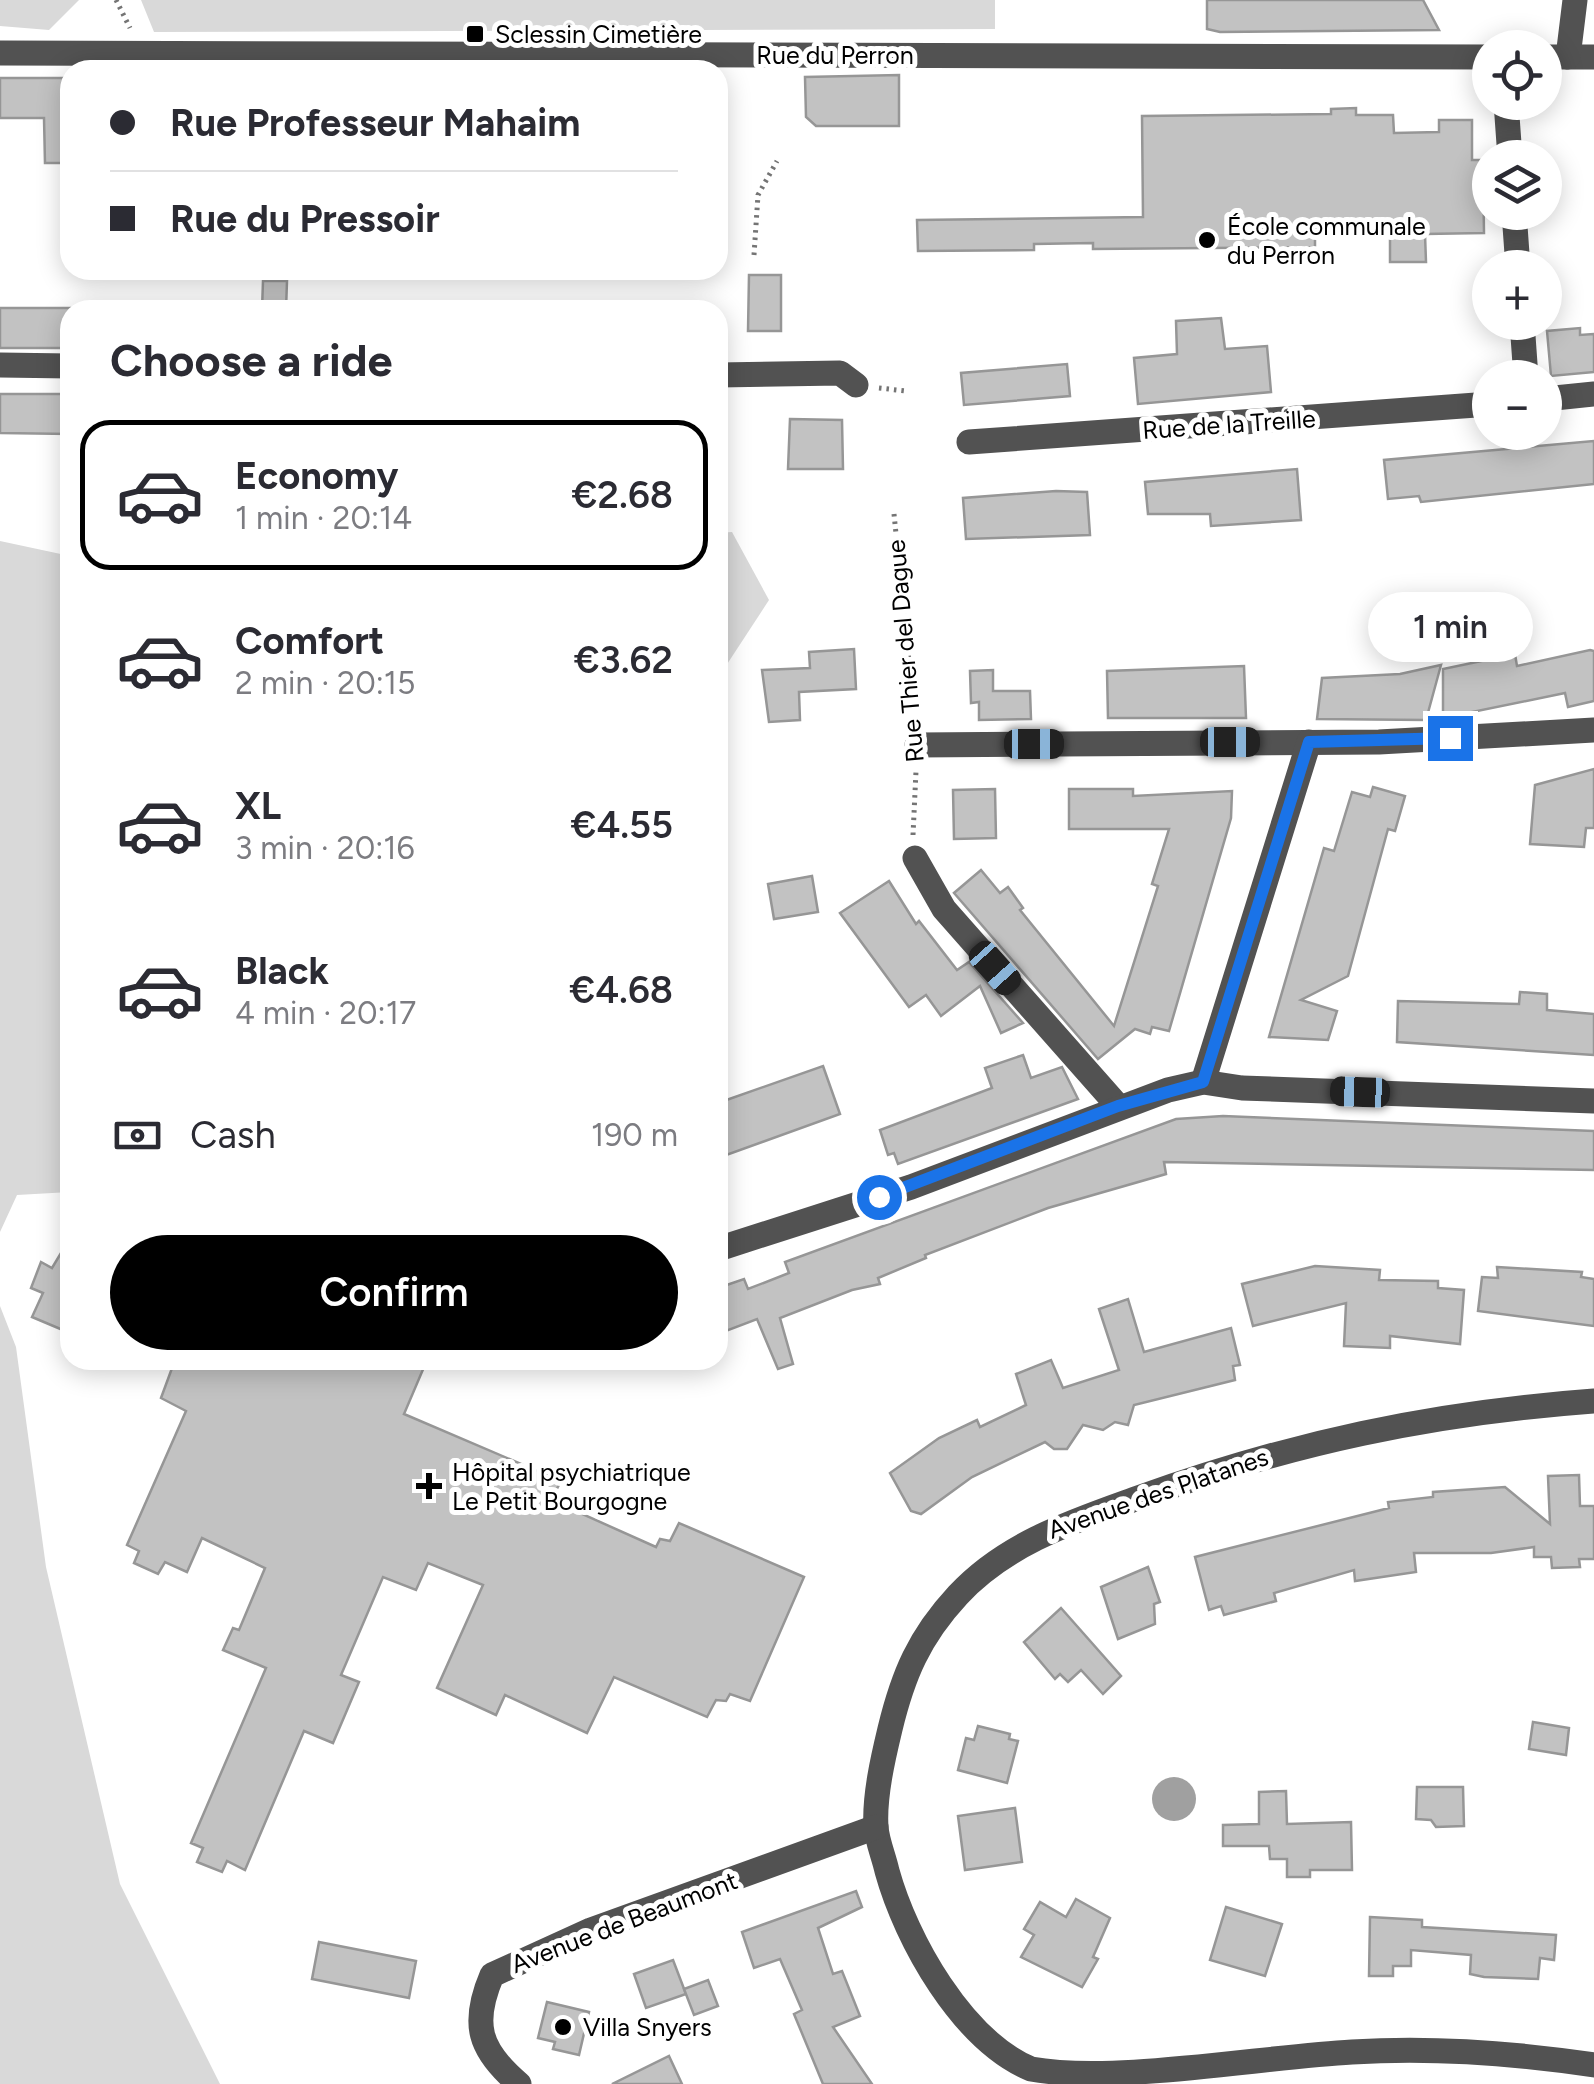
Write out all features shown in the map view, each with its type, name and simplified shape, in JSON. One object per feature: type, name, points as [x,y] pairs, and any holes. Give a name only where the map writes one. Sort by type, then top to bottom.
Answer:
[{"type":"street","points":[[1569,57],[1575,0]]},
{"type":"street","name":"Rue du Perron","points":[[0,53],[1472,57]]},
{"type":"street","points":[[0,365],[60,366]]},
{"type":"street","points":[[728,375],[840,373],[856,386]]},
{"type":"street","points":[[1562,397],[1594,394]]},
{"type":"street","name":"Rue de la Treille","points":[[968,442],[1472,405]]},
{"type":"street","points":[[917,745],[1309,742],[1594,730]]},
{"type":"street","points":[[1203,1082],[1309,742]]},
{"type":"street","points":[[914,852],[944,909],[1118,1106]]},
{"type":"street","points":[[728,1247],[911,1187],[1118,1106],[1203,1082],[1242,1088],[1594,1101]]},
{"type":"street","name":"Avenue des Platanes","points":[[1594,1401],[1490,1409],[1366,1431],[1249,1458],[1040,1534],[959,1594],[904,1671],[886,1746],[876,1827],[902,1911],[949,2000],[985,2037],[1028,2068],[1064,2079],[1104,2083],[1348,2052],[1414,2049],[1526,2054],[1594,2065]]},
{"type":"street","name":"Avenue de Beaumont","points":[[519,2084],[491,2060],[480,2026],[480,2003],[492,1975],[590,1930],[876,1827]]},
{"type":"path","points":[[754,255],[758,195],[777,161]]},
{"type":"path","name":"Rue Thier del Dague","points":[[894,514],[917,745],[914,852]]},
{"type":"shaded area","points":[[0,0],[79,0],[49,30],[0,26]]},
{"type":"shaded area","points":[[141,0],[995,0],[995,29],[154,32]]},
{"type":"shaded area","points":[[728,532],[732,532],[769,600],[728,663]]},
{"type":"shaded area","points":[[0,541],[60,554],[60,1193],[17,1195],[0,1232]]},
{"type":"shaded area","points":[[0,1306],[16,1347],[46,1567],[120,1884],[220,2084],[0,2084]]},
{"type":"shaded area","points":[[1174,1777],[1189,1784],[1196,1799],[1189,1814],[1174,1821],[1159,1814],[1152,1799],[1159,1784]]},
{"type":"building","points":[[1207,0],[1423,0],[1439,30],[1220,32],[1207,29]]},
{"type":"building","points":[[899,75],[899,126],[816,126],[806,117],[805,77]]},
{"type":"building","points":[[0,78],[60,78],[60,163],[45,163],[44,118],[0,118]]},
{"type":"building","points":[[1356,108],[1356,115],[1393,115],[1394,133],[1439,132],[1439,120],[1472,120],[1472,230],[1484,233],[1425,234],[1426,262],[1390,262],[1390,233],[1315,234],[1315,247],[1093,249],[1093,243],[1034,244],[1034,250],[918,251],[917,220],[1143,217],[1142,116],[1331,114],[1331,109]]},
{"type":"building","points":[[749,275],[781,275],[781,331],[748,331]]},
{"type":"building","points":[[263,281],[287,281],[286,300],[262,300]]},
{"type":"building","points":[[0,308],[60,308],[60,348],[0,348]]},
{"type":"building","points":[[1221,318],[1225,349],[1267,346],[1271,392],[1138,404],[1134,358],[1177,354],[1176,321]]},
{"type":"building","points":[[1580,328],[1580,335],[1594,334],[1594,372],[1562,375],[1562,360],[1550,360],[1548,340],[1562,340],[1562,330]]},
{"type":"building","points":[[1067,364],[1070,396],[964,405],[961,373]]},
{"type":"building","points":[[0,394],[60,394],[60,434],[0,433]]},
{"type":"building","points":[[790,419],[842,420],[843,469],[788,469]]},
{"type":"building","points":[[1594,441],[1594,484],[1421,502],[1419,496],[1388,499],[1384,460],[1495,450],[1562,450],[1562,444]]},
{"type":"building","points":[[1297,469],[1301,520],[1211,526],[1210,514],[1148,514],[1145,482]]},
{"type":"building","points":[[1087,492],[1090,535],[966,539],[963,498]]},
{"type":"building","points":[[854,649],[856,689],[799,692],[800,720],[769,722],[762,670],[810,668],[809,652]]},
{"type":"building","points":[[1594,651],[1594,701],[1568,707],[1565,693],[1443,718],[1443,669],[1515,654],[1517,666]]},
{"type":"building","points":[[1441,665],[1426,720],[1317,719],[1322,678],[1400,674]]},
{"type":"building","points":[[1244,666],[1246,718],[1108,718],[1107,671]]},
{"type":"building","points":[[993,670],[993,691],[1030,691],[1031,719],[979,720],[979,702],[971,703],[970,671]]},
{"type":"building","points":[[1594,769],[1594,828],[1586,828],[1584,847],[1530,844],[1535,785]]},
{"type":"building","points":[[1373,787],[1405,796],[1395,831],[1388,829],[1348,976],[1301,1000],[1337,1011],[1328,1040],[1269,1037],[1324,848],[1334,851],[1352,792],[1370,797]]},
{"type":"building","points":[[995,789],[996,838],[954,839],[953,790]]},
{"type":"building","points":[[1069,789],[1133,789],[1133,796],[1232,791],[1231,818],[1169,1031],[1152,1027],[1150,1034],[1135,1029],[1098,1059],[954,893],[981,870],[1000,893],[1008,887],[1023,908],[1020,910],[1114,1026],[1158,886],[1152,884],[1169,829],[1069,829]]},
{"type":"building","points":[[812,876],[818,912],[774,919],[768,884]]},
{"type":"building","points":[[889,881],[916,924],[919,921],[957,970],[969,962],[1023,1023],[1001,1033],[980,986],[941,1016],[926,995],[909,1007],[840,913]]},
{"type":"building","points":[[1520,992],[1547,994],[1547,1010],[1594,1014],[1594,1055],[1397,1042],[1398,1001],[1519,1004]]},
{"type":"building","points":[[1023,1055],[1031,1078],[1062,1067],[1078,1099],[898,1164],[894,1153],[888,1155],[880,1130],[992,1088],[985,1068]]},
{"type":"building","points":[[823,1066],[840,1114],[728,1154],[728,1099]]},
{"type":"building","points":[[1223,1116],[1594,1131],[1594,1170],[1164,1162],[1166,1174],[1048,1208],[925,1255],[926,1258],[878,1278],[880,1284],[852,1290],[780,1318],[793,1364],[778,1369],[757,1319],[728,1330],[728,1285],[744,1279],[748,1289],[789,1273],[785,1262],[1176,1119]]},
{"type":"building","points":[[60,1255],[60,1329],[32,1317],[43,1293],[31,1288],[41,1262],[52,1268]]},
{"type":"building","points":[[1315,1266],[1380,1270],[1379,1280],[1438,1281],[1438,1288],[1464,1290],[1460,1344],[1390,1336],[1390,1348],[1344,1346],[1346,1303],[1253,1326],[1242,1284]]},
{"type":"building","points":[[1497,1267],[1582,1272],[1581,1277],[1594,1279],[1594,1326],[1478,1311],[1482,1277],[1498,1278]]},
{"type":"building","points":[[1128,1299],[1144,1352],[1231,1328],[1240,1365],[1233,1366],[1235,1380],[1134,1405],[1128,1425],[1115,1422],[1103,1430],[1083,1425],[1067,1449],[1054,1449],[1045,1442],[972,1477],[921,1514],[911,1511],[890,1473],[939,1438],[977,1420],[980,1427],[1026,1405],[1016,1374],[1051,1360],[1063,1388],[1119,1370],[1099,1309]]},
{"type":"building","points":[[171,1370],[423,1370],[404,1414],[561,1481],[551,1500],[656,1547],[660,1539],[670,1541],[679,1523],[804,1577],[750,1701],[730,1694],[726,1701],[716,1700],[707,1717],[614,1677],[587,1733],[505,1695],[496,1715],[437,1688],[483,1585],[428,1563],[416,1590],[383,1577],[341,1675],[359,1682],[333,1743],[304,1731],[245,1870],[227,1861],[222,1872],[197,1862],[203,1848],[191,1843],[266,1668],[223,1650],[233,1628],[239,1630],[265,1568],[202,1538],[187,1572],[165,1562],[158,1574],[134,1563],[139,1551],[127,1545],[186,1411],[161,1398]]},
{"type":"building","points":[[1579,1475],[1580,1506],[1594,1506],[1594,1559],[1579,1559],[1580,1567],[1552,1568],[1551,1557],[1534,1557],[1534,1547],[1491,1553],[1414,1553],[1416,1572],[1355,1581],[1354,1570],[1274,1593],[1276,1601],[1224,1615],[1221,1606],[1209,1610],[1195,1557],[1389,1508],[1388,1502],[1433,1497],[1433,1492],[1505,1487],[1550,1524],[1548,1476]]},
{"type":"building","points":[[1148,1567],[1160,1602],[1154,1604],[1155,1624],[1118,1639],[1101,1587]]},
{"type":"building","points":[[1061,1608],[1121,1676],[1103,1694],[1081,1670],[1068,1682],[1060,1674],[1055,1679],[1024,1642]]},
{"type":"building","points":[[1533,1722],[1569,1728],[1566,1755],[1529,1749]]},
{"type":"building","points":[[978,1726],[1010,1734],[1009,1739],[1018,1741],[1007,1783],[958,1770],[966,1738],[974,1740]]},
{"type":"building","points":[[1417,1787],[1463,1787],[1464,1826],[1436,1827],[1431,1820],[1416,1819]]},
{"type":"building","points":[[1286,1791],[1287,1824],[1351,1822],[1352,1870],[1310,1870],[1310,1877],[1287,1877],[1287,1859],[1270,1859],[1269,1846],[1223,1846],[1223,1825],[1259,1824],[1259,1792]]},
{"type":"building","points":[[1015,1808],[1022,1862],[965,1870],[958,1816]]},
{"type":"building","points":[[856,1891],[862,1907],[818,1928],[833,1974],[842,1971],[860,2016],[833,2027],[872,2084],[823,2084],[794,2014],[802,2010],[780,1959],[754,1968],[742,1932]]},
{"type":"building","points":[[1076,1899],[1110,1918],[1093,1957],[1098,1959],[1082,1987],[1021,1957],[1034,1935],[1024,1929],[1040,1902],[1066,1917]]},
{"type":"building","points":[[1226,1907],[1282,1924],[1265,1976],[1210,1960]]},
{"type":"building","points":[[1370,1917],[1422,1920],[1422,1927],[1556,1935],[1554,1960],[1540,1958],[1538,1979],[1484,1977],[1470,1974],[1471,1955],[1411,1950],[1411,1966],[1393,1966],[1393,1976],[1369,1976]]},
{"type":"building","points":[[319,1942],[416,1961],[409,1998],[312,1979]]},
{"type":"building","points":[[673,1960],[686,1994],[646,2008],[634,1974]]},
{"type":"building","points":[[708,1980],[718,2006],[694,2015],[684,1989]]},
{"type":"building","name":"Villa Snyers","points":[[547,2002],[589,2012],[579,2055],[553,2049],[555,2042],[538,2038]]},
{"type":"building","points":[[669,2056],[682,2084],[612,2084]]},
{"type":"place","name":"Sclessin Cimetière","points":[[475,34]]},
{"type":"place","name":"École communale du Perron","points":[[1207,240]]},
{"type":"place","name":"Hôpital psychiatrique Le Petit Bourgogne","points":[[429,1486]]},
{"type":"place","name":"Villa Snyers","points":[[563,2027]]},
{"type":"route","points":[[879,1197],[1118,1106],[1203,1082],[1309,742],[1450,738]]}]
